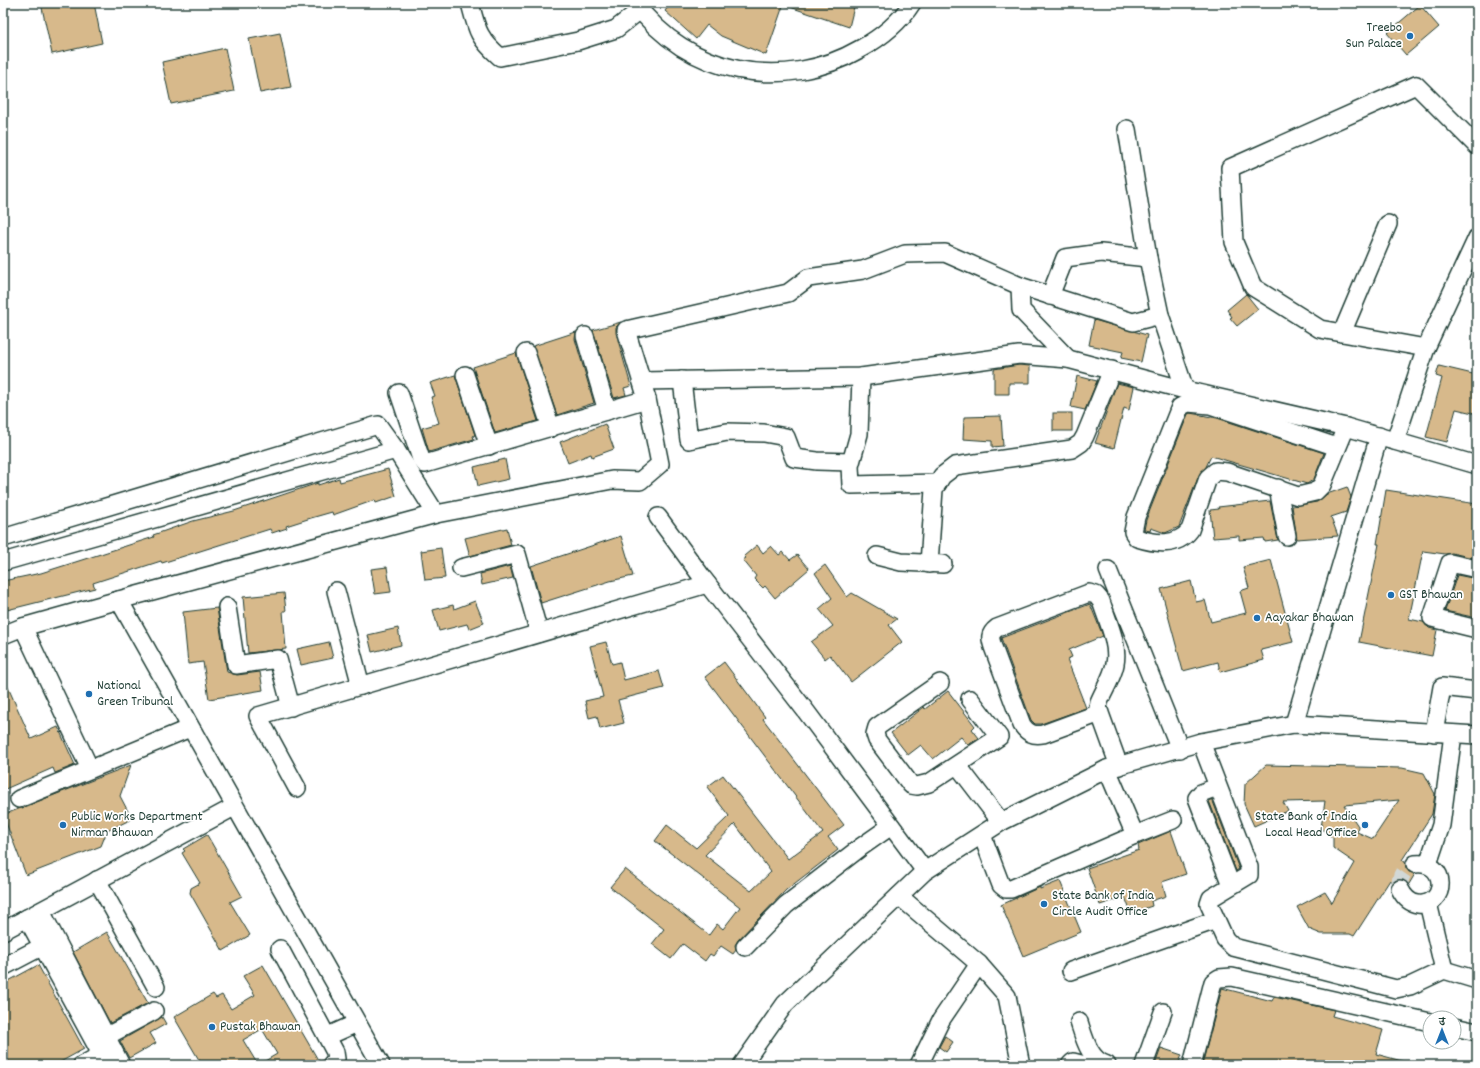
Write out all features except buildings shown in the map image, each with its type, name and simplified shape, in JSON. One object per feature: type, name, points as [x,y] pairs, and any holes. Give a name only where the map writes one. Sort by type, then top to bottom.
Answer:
[{"type":"street","points":[[470,3],[476,28],[484,43],[500,57],[578,40],[616,29],[638,7],[646,18],[678,46],[716,64],[757,74],[800,72],[840,61],[877,40],[908,10],[912,3]]},
{"type":"street","points":[[1426,348],[1320,329],[1254,287],[1234,242],[1230,168],[1416,85],[1477,146]]},
{"type":"street","points":[[1127,129],[1148,258],[1160,315],[1185,390]]},
{"type":"street","points":[[1342,333],[1388,224]]},
{"type":"street","points":[[1294,724],[1387,438],[1426,348],[1477,238]]},
{"type":"street","points":[[3,635],[23,627],[119,600],[436,514],[612,480],[640,481],[660,464],[647,399],[626,330],[788,294],[808,278],[863,270],[905,254],[945,253],[1020,286],[1133,322],[1160,315]]},
{"type":"street","points":[[1050,296],[1065,258],[1100,253],[1148,258]]},
{"type":"street","points":[[1020,286],[1021,310],[1068,358]]},
{"type":"street","points":[[585,336],[607,411]]},
{"type":"street","points":[[526,353],[551,428]]},
{"type":"street","points":[[642,381],[861,377],[1019,355],[1068,358],[1185,390],[1346,427],[1477,465]]},
{"type":"street","points":[[877,556],[901,562],[936,564],[932,508],[934,489],[942,476],[955,466],[1072,449],[1086,436],[1112,370]]},
{"type":"street","points":[[466,375],[488,446]]},
{"type":"street","points":[[861,377],[859,434],[850,462],[850,482],[855,486],[938,482]]},
{"type":"street","points":[[682,380],[689,440],[727,432],[764,433],[786,437],[794,458],[817,461],[850,462]]},
{"type":"street","points":[[399,393],[421,459],[425,464],[647,399]]},
{"type":"street","points":[[1337,447],[1210,405],[1188,403],[1180,406],[1136,517],[1134,532],[1137,538],[1155,544],[1172,542],[1185,536],[1190,530],[1208,478],[1216,471],[1227,472],[1298,496],[1315,492],[1322,485],[1346,427]]},
{"type":"street","points":[[3,538],[378,425],[396,450],[436,514]]},
{"type":"street","points":[[3,562],[396,450]]},
{"type":"street","points":[[1278,488],[1287,536]]},
{"type":"street","points":[[658,517],[707,584],[805,710],[924,871]]},
{"type":"street","points":[[461,568],[516,554],[539,633]]},
{"type":"street","points":[[1477,569],[1450,563],[1432,618],[1477,628]]},
{"type":"street","points":[[1108,570],[1180,748]]},
{"type":"street","points":[[297,788],[258,716],[707,584]]},
{"type":"street","points":[[336,591],[361,686]]},
{"type":"street","points":[[1100,713],[1043,734],[1036,736],[1030,733],[1022,724],[993,647],[990,637],[992,632],[997,628],[1089,593],[1096,595],[1100,601],[1114,643],[1116,656],[1115,666],[1099,702],[1100,713],[1113,767],[1135,835]]},
{"type":"street","points":[[119,600],[234,807],[381,1065]]},
{"type":"street","points":[[227,607],[236,665],[278,659],[291,707]]},
{"type":"street","points":[[23,627],[90,769]]},
{"type":"street","points":[[940,682],[877,727],[875,734],[877,740],[911,785],[917,786],[929,784],[958,766],[999,737],[970,699]]},
{"type":"street","points":[[1434,733],[1442,687],[1477,690]]},
{"type":"street","points":[[742,1065],[785,1004],[924,871],[1001,822],[1113,767],[1201,742],[1294,724],[1477,735]]},
{"type":"street","points":[[19,799],[190,728]]},
{"type":"street","points":[[1400,889],[1403,895],[1414,903],[1428,903],[1438,894],[1440,887],[1438,874],[1421,864],[1441,825],[1453,734]]},
{"type":"street","points":[[1201,742],[1249,867],[1249,875],[1244,880],[1231,885],[1211,898],[1209,904],[1225,939],[1233,947],[1396,989],[1410,986],[1444,970],[1477,980]]},
{"type":"street","points":[[958,766],[1001,822]]},
{"type":"street","points":[[1217,787],[1201,793],[1197,798],[1231,885]]},
{"type":"street","points":[[3,931],[234,807]]},
{"type":"street","points":[[982,834],[1001,885],[1006,889],[1011,889],[1173,820]]},
{"type":"street","points":[[745,947],[786,905],[861,847],[891,826]]},
{"type":"street","points":[[97,880],[156,986]]},
{"type":"street","points":[[899,896],[979,964],[1007,996],[1021,1065]]},
{"type":"street","points":[[1428,903],[1444,970]]},
{"type":"street","points":[[34,914],[43,946],[104,1060],[82,1065]]},
{"type":"street","points":[[34,914],[107,1036],[122,1065]]},
{"type":"street","points":[[1071,971],[1216,920]]},
{"type":"street","points":[[3,967],[43,946]]},
{"type":"street","points":[[280,949],[328,1036],[335,1052],[336,1059],[332,1065]]},
{"type":"street","points":[[919,1065],[941,1020],[979,964]]},
{"type":"street","points":[[1192,1065],[1213,982],[1219,978],[1232,977],[1422,1020]]},
{"type":"street","points":[[107,1036],[154,1011]]},
{"type":"street","points":[[1144,1065],[1163,1012]]},
{"type":"street","points":[[1079,1022],[1087,1046],[1100,1063],[1107,1065]]},
{"type":"street","points":[[328,1036],[357,1023]]},
{"type":"street","points":[[1462,1029],[1477,1032]]},
{"type":"street","points":[[1070,1065],[1073,1062],[1084,1065]]},
{"type":"tunnel","points":[[1400,889],[1401,877],[1407,868],[1415,864]]},
{"type":"place","name":"Treebo Sun Palace","points":[[1410,36]]},
{"type":"place","name":"GST Bhawan","points":[[1391,595]]},
{"type":"place","name":"Aayakar Bhawan","points":[[1257,618]]},
{"type":"place","name":"National Green Tribunal","points":[[89,694]]},
{"type":"place","name":"Public Works Department Nirman Bhawan","points":[[63,825]]},
{"type":"place","name":"State Bank of India Local Head Office","points":[[1365,825]]},
{"type":"place","name":"State Bank of India Circle Audit Office","points":[[1044,904]]},
{"type":"place","name":"Pustak Bhawan","points":[[212,1027]]}]
